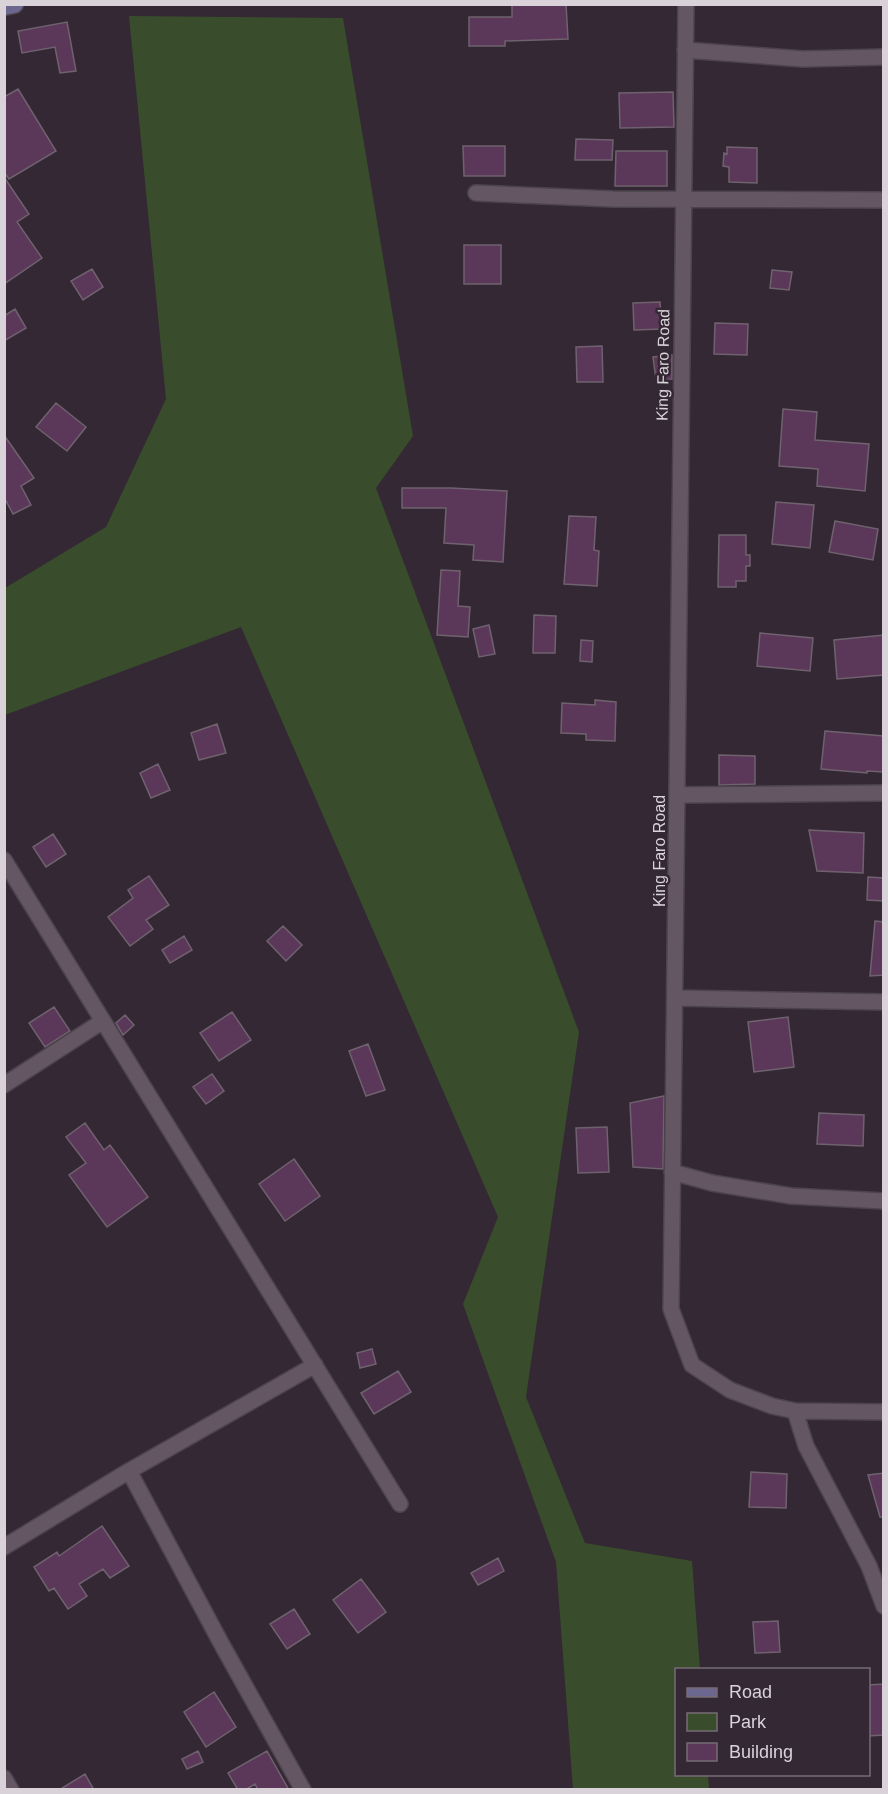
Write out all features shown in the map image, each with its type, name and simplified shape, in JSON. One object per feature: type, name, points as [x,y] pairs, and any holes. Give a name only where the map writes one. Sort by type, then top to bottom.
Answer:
[{"type":"street","points":[[4,6],[14,4]]},
{"type":"street","name":"King Faro Road","points":[[686,4],[671,1309],[692,1365],[730,1390],[772,1406],[795,1411],[884,1412]]},
{"type":"street","points":[[685,50],[803,59],[884,57]]},
{"type":"street","points":[[476,193],[613,199],[884,200]]},
{"type":"street","points":[[677,795],[884,793]]},
{"type":"street","points":[[4,860],[400,1504]]},
{"type":"street","points":[[676,998],[884,1002]]},
{"type":"street","points":[[4,1085],[104,1021]]},
{"type":"street","points":[[672,1172],[712,1183],[791,1196],[884,1201]]},
{"type":"street","points":[[4,1546],[129,1471],[315,1365]]},
{"type":"street","points":[[795,1411],[806,1446],[869,1566],[884,1606]]},
{"type":"street","points":[[129,1471],[303,1790]]},
{"type":"street","points":[[4,1778],[11,1790]]},
{"type":"green space","points":[[129,16],[343,18],[413,436],[376,488],[579,1032],[526,1397],[585,1543],[692,1561],[700,1668],[675,1668],[675,1776],[708,1776],[709,1789],[573,1789],[556,1562],[463,1304],[498,1217],[241,627],[5,715],[5,588],[106,527],[166,399]]},
{"type":"building","points":[[512,4],[566,4],[568,39],[505,41],[505,46],[469,46],[469,17],[512,17]]},
{"type":"building","points":[[67,22],[76,71],[60,73],[55,47],[22,53],[18,31]]},
{"type":"building","points":[[18,89],[56,151],[9,179],[4,172],[4,97]]},
{"type":"building","points":[[673,92],[674,127],[620,128],[619,93]]},
{"type":"building","points":[[576,139],[613,140],[612,160],[575,160]]},
{"type":"building","points":[[463,146],[505,146],[505,176],[464,176]]},
{"type":"building","points":[[727,147],[757,148],[757,183],[729,182],[729,167],[723,166]]},
{"type":"building","points":[[616,151],[667,151],[667,186],[615,186]]},
{"type":"building","points":[[4,177],[29,214],[17,222],[42,258],[4,284]]},
{"type":"building","points":[[464,245],[501,245],[501,284],[464,284]]},
{"type":"building","points":[[92,269],[103,287],[83,300],[71,281]]},
{"type":"building","points":[[772,270],[792,272],[789,290],[770,288]]},
{"type":"building","points":[[660,302],[662,329],[634,330],[633,303]]},
{"type":"building","points":[[15,309],[26,328],[4,341],[4,316]]},
{"type":"building","points":[[715,323],[748,324],[747,355],[714,354]]},
{"type":"building","points":[[602,346],[603,382],[577,382],[576,347]]},
{"type":"building","points":[[672,355],[672,379],[656,380],[653,357]]},
{"type":"building","points":[[56,403],[86,427],[67,451],[36,427]]},
{"type":"building","points":[[783,409],[817,412],[815,440],[869,444],[865,491],[817,486],[818,469],[779,466]]},
{"type":"building","points":[[4,435],[34,478],[21,486],[31,505],[13,514],[4,497]]},
{"type":"building","points":[[402,488],[507,491],[503,562],[473,560],[474,545],[444,543],[446,508],[402,508]]},
{"type":"building","points":[[776,502],[814,505],[810,548],[772,544]]},
{"type":"building","points":[[569,516],[596,517],[594,550],[599,551],[597,586],[564,584]]},
{"type":"building","points":[[835,521],[878,529],[873,560],[829,552]]},
{"type":"building","points":[[719,535],[746,535],[746,555],[750,555],[750,566],[746,566],[746,581],[736,581],[736,587],[718,587]]},
{"type":"building","points":[[441,570],[460,571],[458,606],[470,607],[468,637],[437,635]]},
{"type":"building","points":[[534,615],[556,616],[555,653],[533,653]]},
{"type":"building","points":[[489,625],[495,654],[479,657],[473,629]]},
{"type":"building","points":[[760,633],[813,638],[810,671],[757,666]]},
{"type":"building","points":[[884,635],[884,675],[837,679],[834,640]]},
{"type":"building","points":[[581,640],[593,641],[592,662],[580,661]]},
{"type":"building","points":[[595,700],[616,702],[615,741],[586,740],[586,734],[561,733],[562,703],[595,705]]},
{"type":"building","points":[[217,724],[226,753],[199,760],[191,733]]},
{"type":"building","points":[[825,731],[884,736],[884,772],[867,771],[867,773],[821,769]]},
{"type":"building","points":[[719,755],[755,756],[755,784],[719,785]]},
{"type":"building","points":[[158,764],[170,790],[151,798],[140,773]]},
{"type":"building","points":[[809,830],[864,833],[863,873],[817,871]]},
{"type":"building","points":[[53,834],[66,854],[46,867],[33,847]]},
{"type":"building","points":[[149,876],[169,905],[146,920],[153,929],[130,946],[108,917],[133,898],[128,890]]},
{"type":"building","points":[[868,877],[884,878],[884,901],[867,900]]},
{"type":"building","points":[[875,921],[884,922],[884,975],[870,976]]},
{"type":"building","points":[[283,926],[302,945],[286,961],[267,941]]},
{"type":"building","points":[[184,936],[192,950],[170,963],[162,950]]},
{"type":"building","points":[[54,1007],[70,1031],[45,1047],[29,1023]]},
{"type":"building","points":[[232,1012],[251,1040],[219,1061],[200,1033]]},
{"type":"building","points":[[125,1015],[134,1025],[123,1035],[116,1023]]},
{"type":"building","points":[[788,1017],[794,1067],[754,1072],[748,1022]]},
{"type":"building","points":[[368,1044],[385,1090],[366,1096],[349,1051]]},
{"type":"building","points":[[212,1074],[224,1091],[206,1104],[193,1087]]},
{"type":"building","points":[[664,1096],[663,1169],[633,1167],[630,1103]]},
{"type":"building","points":[[819,1113],[864,1115],[863,1146],[817,1144]]},
{"type":"building","points":[[85,1123],[104,1150],[110,1145],[148,1197],[107,1227],[69,1175],[86,1163],[66,1137]]},
{"type":"building","points":[[607,1127],[609,1172],[578,1173],[576,1128]]},
{"type":"building","points":[[294,1159],[320,1196],[285,1221],[259,1184]]},
{"type":"building","points":[[372,1349],[376,1364],[360,1368],[357,1353]]},
{"type":"building","points":[[398,1371],[411,1392],[374,1414],[361,1393]]},
{"type":"building","points":[[751,1472],[787,1474],[786,1508],[749,1507]]},
{"type":"building","points":[[884,1473],[884,1517],[880,1517],[868,1475]]},
{"type":"building","points":[[102,1526],[129,1566],[110,1578],[103,1569],[79,1584],[87,1596],[68,1609],[54,1588],[49,1591],[34,1567],[57,1552],[59,1556]]},
{"type":"building","points":[[498,1558],[504,1571],[478,1585],[471,1573]]},
{"type":"building","points":[[361,1579],[386,1612],[358,1633],[333,1600]]},
{"type":"building","points":[[294,1609],[310,1634],[287,1649],[270,1624]]},
{"type":"building","points":[[778,1621],[780,1652],[755,1653],[753,1622]]},
{"type":"building","points":[[884,1684],[884,1735],[870,1736],[870,1685]]},
{"type":"building","points":[[214,1692],[236,1727],[206,1747],[184,1712]]},
{"type":"building","points":[[198,1751],[203,1762],[187,1769],[182,1759]]},
{"type":"building","points":[[267,1751],[289,1790],[258,1790],[255,1784],[245,1790],[238,1790],[228,1773]]},
{"type":"building","points":[[85,1774],[94,1790],[59,1790]]}]
